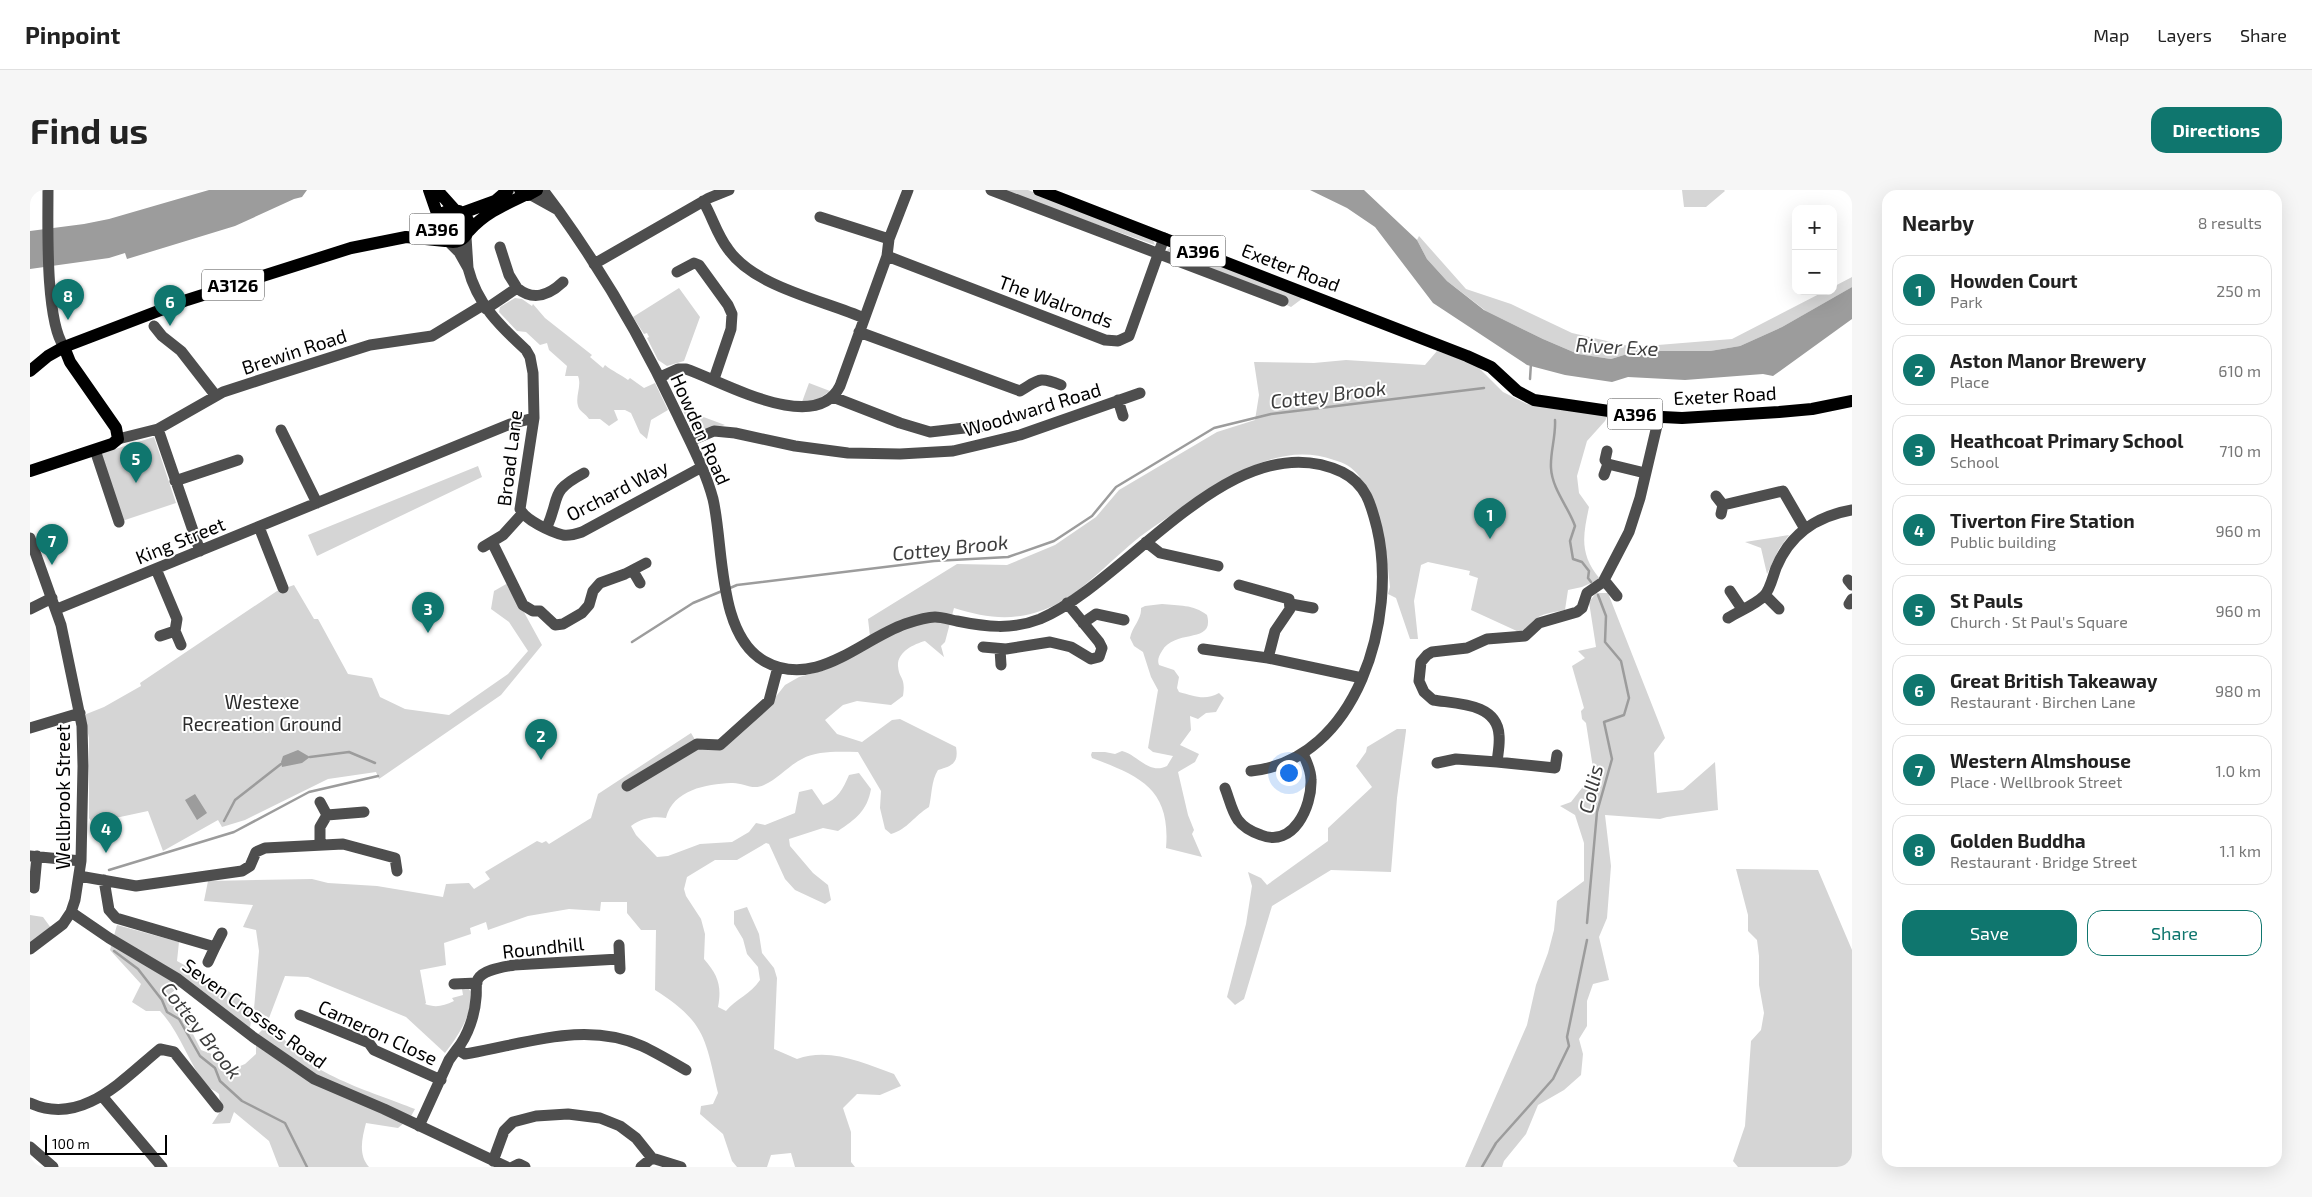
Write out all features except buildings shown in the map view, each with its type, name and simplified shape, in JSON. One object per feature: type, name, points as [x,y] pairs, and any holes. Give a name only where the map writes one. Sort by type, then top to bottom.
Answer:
[{"type":"main road","name":"A396","points":[[429,190],[438,221],[439,233],[447,241],[461,241],[481,218],[498,207],[531,192]]},
{"type":"main road","name":"A396","points":[[437,190],[470,224],[468,234]]},
{"type":"main road","name":"A396","points":[[438,221],[446,212],[459,212],[495,201],[508,190]]},
{"type":"main road","name":"Exeter Road","points":[[1040,190],[1472,358],[1491,367],[1525,396],[1551,403],[1682,418],[1812,409],[1852,401]]},
{"type":"main road","name":"A3126","points":[[30,371],[48,356],[64,347],[187,300],[351,248],[406,237],[438,221]]},
{"type":"main road","name":"A3126","points":[[406,237],[447,241]]},
{"type":"main road","points":[[30,471],[112,444],[118,439],[116,428],[70,362],[64,347]]},
{"type":"street","points":[[48,190],[49,270],[56,325],[59,340],[64,347]]},
{"type":"street","points":[[594,264],[703,201],[729,190]]},
{"type":"street","points":[[660,377],[678,369],[686,369],[714,379],[745,386],[776,404],[802,407],[822,404],[832,397],[840,386],[887,256],[889,239],[908,190]]},
{"type":"street","points":[[991,190],[1283,301]]},
{"type":"street","name":"Howden Road","points":[[531,192],[558,210],[642,342],[702,467],[714,506],[732,619],[746,645],[764,661],[778,667]]},
{"type":"street","points":[[703,201],[727,249],[743,266],[766,281],[864,318]]},
{"type":"street","points":[[820,217],[889,239]]},
{"type":"street","name":"Broad Lane","points":[[468,234],[468,268]]},
{"type":"street","name":"The Walronds","points":[[887,256],[1105,340],[1118,342],[1128,336],[1164,238]]},
{"type":"street","name":"Broad Lane","points":[[447,241],[459,252],[485,307],[529,353],[534,387],[531,451],[520,505],[522,514],[503,534],[488,545],[528,609],[540,611],[555,625],[563,624],[586,609],[596,586],[606,580],[633,571]]},
{"type":"street","points":[[500,248],[500,263],[517,288],[524,294],[534,297],[554,290],[563,282]]},
{"type":"street","points":[[677,272],[694,263],[699,265],[731,310],[732,329],[714,379]]},
{"type":"street","name":"Brewin Road","points":[[118,439],[158,429],[216,396],[370,345],[432,336],[517,288]]},
{"type":"street","points":[[154,326],[162,336],[182,351],[216,396]]},
{"type":"street","points":[[859,332],[1021,396],[1039,380],[1045,379],[1061,384]]},
{"type":"street","name":"Woodward Road","points":[[690,441],[714,431],[823,450],[875,454],[939,453],[999,441],[1140,393]]},
{"type":"street","points":[[832,397],[900,423],[930,432],[982,426]]},
{"type":"street","name":"Woodward Road","points":[[1118,400],[1123,416]]},
{"type":"street","points":[[1497,762],[1499,732],[1492,718],[1478,707],[1434,700],[1428,697],[1419,681],[1421,662],[1432,652],[1467,648],[1488,639],[1525,636],[1539,623],[1577,612],[1582,608],[1587,594],[1604,580],[1627,537],[1640,498],[1659,416]]},
{"type":"street","name":"King Street","points":[[57,609],[510,424],[534,418]]},
{"type":"street","points":[[158,429],[200,551]]},
{"type":"street","points":[[281,430],[317,503]]},
{"type":"street","points":[[95,450],[119,522]]},
{"type":"street","points":[[1608,451],[1605,460],[1606,469],[1645,473]]},
{"type":"street","points":[[175,481],[238,460]]},
{"type":"street","points":[[627,786],[697,744],[720,745],[769,701],[778,667],[795,670],[818,668],[904,624],[934,616],[983,626],[1005,627],[1020,625],[1042,618],[1067,603],[1192,506],[1244,475],[1281,463],[1307,462],[1330,468],[1352,478],[1366,493],[1371,504],[1380,541],[1383,571],[1382,606],[1362,678],[1350,703],[1328,733],[1303,754],[1278,766],[1251,771]]},
{"type":"street","name":"Orchard Way","points":[[522,514],[532,522],[562,535],[582,532],[702,467]]},
{"type":"street","points":[[546,527],[558,491],[566,483],[584,473]]},
{"type":"street","points":[[1783,491],[1788,480]]},
{"type":"street","points":[[1720,505],[1783,491]]},
{"type":"street","points":[[1783,491],[1805,529]]},
{"type":"street","points":[[1728,618],[1765,595],[1782,556],[1805,529],[1828,516],[1852,510]]},
{"type":"street","points":[[259,526],[283,588]]},
{"type":"street","name":"Wellbrook Street","points":[[30,538],[57,609],[80,713],[83,766],[80,861],[79,876],[71,912]]},
{"type":"street","points":[[1146,542],[1160,553],[1196,555],[1218,566]]},
{"type":"street","points":[[640,583],[633,571],[646,563]]},
{"type":"street","points":[[156,569],[177,619],[175,631],[181,645]]},
{"type":"street","points":[[1604,580],[1617,596]]},
{"type":"street","points":[[1239,585],[1285,596],[1291,604],[1290,609],[1275,631],[1268,658]]},
{"type":"street","points":[[1730,591],[1742,609]]},
{"type":"street","points":[[1765,595],[1779,609]]},
{"type":"street","points":[[30,609],[52,598]]},
{"type":"street","points":[[983,647],[1000,650],[1050,642],[1071,647],[1091,659],[1099,657],[1102,648],[1067,603]]},
{"type":"street","points":[[1291,604],[1313,608]]},
{"type":"street","points":[[1083,623],[1096,614],[1124,620]]},
{"type":"street","points":[[160,636],[175,631]]},
{"type":"street","points":[[1203,649],[1268,658],[1362,678]]},
{"type":"street","points":[[1000,650],[1001,665]]},
{"type":"street","points":[[30,728],[80,713]]},
{"type":"street","points":[[1225,788],[1237,818],[1243,826],[1264,837],[1284,836],[1297,825],[1310,798],[1310,772],[1303,754]]},
{"type":"street","points":[[1554,780],[1557,755]]},
{"type":"street","points":[[1437,763],[1456,759],[1555,768]]},
{"type":"street","points":[[320,802],[327,815]]},
{"type":"street","points":[[327,815],[359,814],[364,812]]},
{"type":"street","points":[[320,844],[320,827],[327,815]]},
{"type":"street","points":[[79,876],[136,886],[242,871],[250,866],[256,852],[260,849],[320,844],[343,844],[399,854],[397,871]]},
{"type":"street","points":[[34,888],[34,856],[80,861]]},
{"type":"street","points":[[104,880],[109,910],[116,918],[215,947]]},
{"type":"street","points":[[30,949],[63,924],[71,912]]},
{"type":"street","name":"Seven Crosses Road","points":[[71,912],[109,938],[178,978],[253,1037],[314,1079],[507,1167]]},
{"type":"street","points":[[208,962],[222,933]]},
{"type":"street","name":"Roundhill","points":[[477,983],[481,976],[505,966],[543,962],[620,964],[619,945]]},
{"type":"street","points":[[419,1126],[449,1060],[469,1027],[476,1001],[477,983],[454,985]]},
{"type":"street","name":"Cameron Close","points":[[300,1015],[369,1043],[374,1050],[441,1080]]},
{"type":"street","points":[[457,1049],[465,1054],[554,1036],[593,1035],[616,1038],[641,1045],[680,1069]]},
{"type":"street","points":[[30,1103],[49,1109],[71,1110],[89,1104],[102,1096],[160,1049],[174,1052],[216,1100]]},
{"type":"street","points":[[102,1096],[162,1167]]},
{"type":"street","points":[[493,1161],[508,1125],[523,1118],[551,1114],[600,1118],[620,1126],[636,1138],[652,1158],[681,1167]]},
{"type":"street","points":[[30,1147],[53,1167]]},
{"type":"street","points":[[641,1167],[652,1158]]},
{"type":"street","points":[[513,1167],[519,1164],[525,1167]]},
{"type":"green space","points":[[999,190],[1028,190],[1152,238],[1155,245]]},
{"type":"green space","points":[[1682,190],[1725,191],[1706,207],[1684,207]]},
{"type":"green space","points":[[449,217],[457,217],[462,222],[460,233],[449,235],[444,230],[444,222]]},
{"type":"green space","points":[[1419,236],[1466,289],[1511,304],[1572,333],[1633,347],[1732,339],[1817,295],[1837,295],[1837,285],[1852,277],[1852,287],[1782,327],[1740,346],[1710,351],[1637,351],[1611,359],[1578,354],[1486,311],[1447,281],[1427,259],[1417,240]]},
{"type":"green space","points":[[1172,246],[1303,298],[1291,307],[1168,252],[1167,250]]},
{"type":"green space","points":[[679,288],[700,317],[684,361],[667,366],[658,360],[647,338],[649,337],[647,333],[644,334],[633,317]]},
{"type":"green space","points":[[515,298],[522,299],[532,306],[533,304],[545,318],[592,355],[590,357],[603,368],[605,365],[628,380],[630,378],[644,388],[655,383],[668,410],[651,420],[647,439],[640,433],[631,413],[625,410],[614,410],[618,420],[609,426],[600,419],[589,419],[581,411],[577,402],[578,376],[565,376],[567,366],[549,350],[547,343],[540,345],[526,332],[517,331],[499,312],[500,307]]},
{"type":"green space","points":[[1437,351],[1475,364],[1503,392],[1527,404],[1608,415],[1587,441],[1577,476],[1579,493],[1589,507],[1584,536],[1586,553],[1593,570],[1600,579],[1582,587],[1568,590],[1565,610],[1541,616],[1519,632],[1471,610],[1478,578],[1469,575],[1470,571],[1428,562],[1421,565],[1414,601],[1418,639],[1410,639],[1396,598],[1388,594],[1390,587],[1382,529],[1367,488],[1359,476],[1345,464],[1315,455],[1277,458],[1259,463],[1242,471],[1162,521],[1134,542],[1089,582],[1053,606],[1028,615],[1016,617],[979,615],[954,608],[945,642],[941,646],[944,657],[925,641],[907,649],[900,657],[898,666],[904,685],[903,696],[891,705],[857,701],[843,705],[825,720],[837,734],[862,742],[892,720],[900,719],[956,747],[957,752],[953,763],[938,770],[936,774],[929,807],[897,832],[891,834],[885,829],[880,808],[881,791],[858,752],[822,753],[808,756],[760,787],[731,783],[701,787],[683,795],[676,801],[670,808],[666,818],[648,818],[631,826],[636,835],[657,857],[668,856],[700,844],[732,842],[749,832],[756,823],[765,825],[795,813],[799,792],[812,789],[823,805],[833,800],[845,785],[849,775],[859,773],[871,789],[864,809],[838,831],[823,828],[789,839],[790,846],[813,873],[828,885],[831,900],[825,904],[795,890],[785,879],[769,844],[766,843],[737,860],[715,860],[687,877],[684,889],[686,896],[701,919],[705,934],[704,959],[713,970],[718,981],[718,1007],[726,1011],[760,980],[758,967],[747,954],[743,939],[734,924],[734,911],[747,907],[759,934],[762,953],[774,968],[777,978],[774,1049],[797,1059],[822,1055],[846,1058],[894,1074],[901,1086],[880,1095],[857,1094],[843,1108],[851,1132],[851,1162],[855,1167],[795,1167],[791,1153],[771,1155],[767,1167],[737,1167],[732,1161],[723,1134],[700,1114],[701,1106],[713,1104],[718,1093],[706,1044],[700,1032],[684,1012],[672,1001],[655,990],[656,930],[641,930],[627,913],[627,902],[601,902],[600,911],[569,909],[528,916],[488,930],[486,922],[470,928],[471,934],[444,943],[446,965],[420,970],[425,1004],[436,1006],[450,1003],[454,1001],[452,998],[463,995],[462,989],[467,987],[472,993],[467,1017],[445,1053],[406,1017],[308,977],[285,976],[269,1018],[254,1009],[259,951],[256,930],[243,927],[253,905],[204,901],[208,881],[312,879],[328,883],[377,886],[443,897],[446,884],[469,883],[474,889],[490,879],[485,872],[537,841],[542,843],[546,841],[549,844],[591,818],[598,794],[691,733],[697,743],[720,745],[774,699],[785,685],[799,677],[825,670],[871,645],[868,619],[957,564],[1007,565],[1055,545],[1096,517],[1119,490],[1217,432],[1255,420],[1259,395],[1254,362],[1314,363],[1346,360],[1425,365]]},
{"type":"green space","points":[[809,383],[830,391],[817,400],[802,402]]},
{"type":"green space","points":[[682,409],[725,425],[704,430],[699,429],[690,422]]},
{"type":"green space","points":[[154,437],[176,503],[122,521],[99,454]]},
{"type":"green space","points":[[478,466],[482,477],[317,556],[308,535]]},
{"type":"green space","points":[[1789,535],[1779,549],[1767,574],[1761,548],[1745,542]]},
{"type":"green space","name":"Westexe Recreation Ground","points":[[508,583],[542,645],[501,695],[379,779],[376,772],[328,779],[245,820],[222,827],[218,820],[163,851],[148,811],[92,823],[89,818],[89,738],[84,715],[104,707],[141,686],[140,683],[277,591],[294,585],[314,619],[318,619],[348,674],[372,678],[380,697],[405,709],[449,715],[508,674],[528,651],[509,622],[491,609],[494,591]]},
{"type":"green space","points":[[1596,593],[1608,593],[1665,738],[1654,753],[1657,793],[1683,790],[1715,762],[1718,810],[1660,819],[1605,815],[1611,866],[1607,918],[1599,937],[1609,980],[1593,984],[1587,1001],[1587,1026],[1579,1039],[1583,1054],[1581,1075],[1564,1090],[1538,1105],[1526,1134],[1504,1161],[1502,1167],[1465,1167],[1527,1025],[1536,985],[1554,930],[1557,901],[1584,881],[1584,843],[1575,815],[1560,806],[1571,802],[1582,788],[1593,768],[1586,723],[1582,719],[1581,711],[1584,708],[1572,666],[1585,658],[1578,651],[1596,647],[1589,602]]},
{"type":"green space","points":[[1162,604],[1186,606],[1202,611],[1207,615],[1208,624],[1200,634],[1168,644],[1159,656],[1159,665],[1174,670],[1179,677],[1177,688],[1179,692],[1204,697],[1219,693],[1224,698],[1216,712],[1206,713],[1198,719],[1190,716],[1191,730],[1180,745],[1199,754],[1195,762],[1178,772],[1188,815],[1194,830],[1192,834],[1202,857],[1166,848],[1166,828],[1163,812],[1157,798],[1149,788],[1125,771],[1092,758],[1091,755],[1092,752],[1115,754],[1122,751],[1155,768],[1167,766],[1173,756],[1153,752],[1148,748],[1158,690],[1151,677],[1143,652],[1134,646],[1130,638],[1140,616],[1141,608]]},
{"type":"green space","points":[[1397,729],[1406,729],[1406,731],[1397,798],[1391,872],[1331,870],[1272,906],[1244,999],[1235,1005],[1227,997],[1246,924],[1252,886],[1248,872],[1261,878],[1267,885],[1328,841],[1328,828],[1372,787],[1356,766],[1366,752],[1367,747]]},
{"type":"green space","points":[[1736,869],[1818,870],[1852,950],[1852,1167],[1738,1167],[1733,1161],[1745,1126],[1751,1041],[1761,1030],[1764,1013],[1759,985],[1757,940],[1748,931],[1748,915]]},
{"type":"green space","points":[[30,915],[43,917],[51,928],[30,947]]},
{"type":"green space","points":[[117,925],[179,942],[177,961],[220,985],[253,1009],[250,1028],[181,985],[169,995],[173,1001],[196,1021],[190,1028],[201,1050],[220,1057],[233,1069],[245,1064],[256,1054],[256,1036],[265,1027],[279,1031],[289,1046],[321,1070],[359,1088],[415,1109],[410,1118],[398,1128],[366,1123],[362,1140],[362,1152],[369,1167],[279,1167],[269,1141],[234,1112],[230,1123],[212,1124],[223,1107],[220,1103],[219,1094],[206,1085],[173,1028],[160,1011],[146,1011],[132,1002],[141,984],[110,950]]},
{"type":"shaded area","points":[[209,190],[307,190],[302,197],[235,226],[127,259],[125,253],[109,258],[30,269],[30,231],[109,219]]},
{"type":"shaded area","points":[[1310,190],[1364,190],[1417,240],[1427,259],[1447,281],[1484,310],[1578,354],[1611,359],[1637,351],[1710,351],[1740,346],[1782,327],[1852,287],[1852,319],[1773,376],[1763,374],[1685,380],[1628,377],[1612,382],[1565,375],[1527,365],[1433,303],[1375,227],[1347,208]]},
{"type":"shaded area","points":[[298,750],[310,757],[302,763],[282,767],[283,756]]},
{"type":"shaded area","points":[[195,794],[207,813],[197,820],[185,800]]},
{"type":"waterway","name":"Cottey Brook","points":[[1530,379],[1531,363]]},
{"type":"waterway","name":"Cottey Brook","points":[[730,588],[737,585],[934,561],[1008,557],[1054,541],[1092,516],[1116,487],[1214,428],[1271,414],[1484,388]]},
{"type":"waterway","name":"Collis","points":[[1555,420],[1551,462],[1552,476],[1557,491],[1575,526],[1570,541],[1573,559],[1582,562],[1589,571],[1588,578],[1591,582]]},
{"type":"waterway","name":"Cottey Brook","points":[[632,642],[693,603],[722,591]]},
{"type":"waterway","name":"Collis","points":[[1587,923],[1597,812],[1612,759],[1604,722],[1624,715],[1629,698],[1621,661],[1605,642],[1606,616],[1598,595]]},
{"type":"waterway","points":[[310,757],[349,752],[375,763]]},
{"type":"waterway","points":[[224,821],[235,800],[281,764]]},
{"type":"waterway","name":"Cottey Brook","points":[[109,870],[234,832],[309,792],[378,776]]},
{"type":"waterway","name":"Collis","points":[[1482,1167],[1496,1143],[1553,1079],[1569,1046],[1567,1037],[1587,940]]},
{"type":"waterway","name":"Cottey Brook","points":[[114,951],[138,969],[162,1000],[167,1012],[179,1019],[200,1056],[215,1068],[220,1081],[242,1101],[285,1123],[307,1167]]},
{"type":"place","name":"Golden Buddha","points":[[68,320]]},
{"type":"place","name":"Great British Takeaway","points":[[170,326]]},
{"type":"place","name":"St Pauls","points":[[136,483]]},
{"type":"place","name":"Howden Court","points":[[1490,539]]},
{"type":"place","name":"Western Almshouse","points":[[52,565]]},
{"type":"place","name":"Heathcoat Primary School","points":[[428,633]]},
{"type":"place","name":"Aston Manor Brewery","points":[[541,760]]},
{"type":"place","name":"Tiverton Fire Station","points":[[106,853]]},
{"type":"water label","name":"River Exe","points":[[1617,346]]}]
